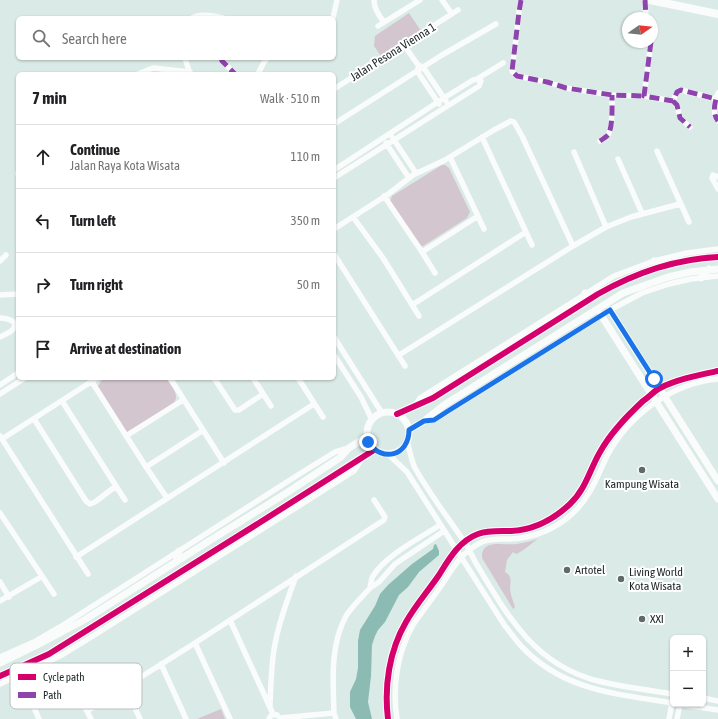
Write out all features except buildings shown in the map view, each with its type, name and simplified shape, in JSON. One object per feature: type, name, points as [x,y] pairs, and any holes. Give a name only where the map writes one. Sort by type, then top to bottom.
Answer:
[{"type":"main road","points":[[650,0],[718,14]]},
{"type":"street","points":[[333,16],[337,0]]},
{"type":"street","points":[[374,0],[377,12],[384,22]]},
{"type":"street","points":[[378,26],[420,0]]},
{"type":"street","points":[[442,0],[452,14]]},
{"type":"street","points":[[521,0],[512,71],[518,76],[547,82],[566,88],[612,95],[644,96],[673,101],[677,105],[680,118],[690,126]]},
{"type":"street","points":[[645,0],[646,12]]},
{"type":"street","name":"Jalan Pesona Vienna 1","points":[[336,88],[458,10]]},
{"type":"street","points":[[195,16],[213,16]]},
{"type":"street","points":[[336,123],[420,68],[496,24]]},
{"type":"street","points":[[404,45],[448,104]]},
{"type":"street","points":[[644,96],[650,48]]},
{"type":"street","points":[[186,60],[190,72]]},
{"type":"street","points":[[222,60],[233,72]]},
{"type":"street","points":[[259,72],[266,60]]},
{"type":"street","points":[[336,169],[444,98],[503,63]]},
{"type":"street","points":[[143,72],[153,68],[183,72]]},
{"type":"street","points":[[420,68],[442,109]]},
{"type":"street","points":[[336,177],[478,86],[481,81],[480,79],[477,79]]},
{"type":"street","points":[[673,101],[677,92],[681,90],[716,99]]},
{"type":"street","points":[[718,93],[714,107],[715,117],[718,121]]},
{"type":"street","points":[[600,140],[607,136],[609,132],[612,113],[612,95]]},
{"type":"street","points":[[336,228],[409,178],[450,157],[508,121],[514,122],[522,136],[573,246]]},
{"type":"street","points":[[390,134],[416,174]]},
{"type":"street","points":[[482,137],[532,245]]},
{"type":"street","points":[[383,139],[409,178]]},
{"type":"street","points":[[657,151],[689,222]]},
{"type":"street","points":[[574,152],[606,227]]},
{"type":"street","points":[[450,157],[484,229]]},
{"type":"street","points":[[618,159],[642,213]]},
{"type":"street","points":[[718,177],[715,175],[712,178],[718,189]]},
{"type":"street","points":[[384,196],[435,274]]},
{"type":"street","points":[[399,355],[606,227],[642,213],[680,204]]},
{"type":"street","points":[[422,252],[478,216]]},
{"type":"street","points":[[353,217],[383,258],[419,316]]},
{"type":"street","points":[[412,305],[526,232]]},
{"type":"street","points":[[414,408],[420,398],[614,276],[654,261],[687,253],[718,249]]},
{"type":"street","points":[[0,261],[6,255]]},
{"type":"street","points":[[336,257],[406,366]]},
{"type":"street","points":[[397,414],[406,423],[409,430],[407,441],[400,451],[389,455],[374,450],[366,437],[367,429],[372,420],[382,413],[388,412],[397,414],[414,408],[433,398],[618,283],[664,266],[688,260],[718,257]]},
{"type":"street","points":[[654,261],[664,266]]},
{"type":"street","points":[[409,430],[424,421],[444,405],[623,293],[668,277],[690,272],[718,269]]},
{"type":"street","points":[[701,278],[709,270]]},
{"type":"street","points":[[424,421],[434,420],[601,315],[642,293],[677,282],[718,276]]},
{"type":"street","points":[[582,304],[585,293]]},
{"type":"street","points":[[0,295],[16,294]]},
{"type":"street","points":[[610,310],[718,481]]},
{"type":"street","points":[[601,315],[718,499]]},
{"type":"street","points":[[0,318],[6,318],[13,321],[15,327],[0,337]]},
{"type":"street","points":[[336,340],[382,413]]},
{"type":"street","points":[[336,358],[361,397],[372,420]]},
{"type":"street","points":[[388,719],[387,679],[394,651],[405,623],[456,549],[477,535],[490,531],[512,531],[534,526],[559,513],[571,503],[581,491],[587,482],[599,452],[609,438],[634,410],[660,388],[701,374],[718,371]]},
{"type":"street","points":[[0,385],[16,374]]},
{"type":"street","points":[[397,719],[395,705],[395,680],[401,653],[412,627],[461,556],[481,542],[491,539],[512,539],[536,534],[550,529],[574,512],[589,494],[607,457],[626,428],[648,408],[665,397],[690,386],[718,379]]},
{"type":"street","points":[[0,394],[22,380]]},
{"type":"street","points":[[88,574],[1,438],[95,380]]},
{"type":"street","points":[[171,380],[202,431],[224,463]]},
{"type":"street","points":[[215,380],[235,410],[239,410],[263,394]]},
{"type":"street","points":[[254,380],[271,406]]},
{"type":"street","points":[[299,380],[322,417]]},
{"type":"street","points":[[92,382],[167,498]]},
{"type":"street","points":[[126,436],[183,400]]},
{"type":"street","points":[[62,401],[125,500]]},
{"type":"street","points":[[76,557],[314,404]]},
{"type":"street","points":[[34,419],[88,503],[95,502],[116,486]]},
{"type":"street","points":[[146,467],[202,431]]},
{"type":"street","points":[[0,663],[86,619],[341,457],[349,448],[366,437]]},
{"type":"street","points":[[407,441],[415,466],[456,531],[465,542],[476,564],[512,620],[541,653],[570,672],[598,681],[670,693]]},
{"type":"street","points":[[0,658],[36,641],[335,452],[349,448]]},
{"type":"street","points":[[29,663],[49,654],[374,450]]},
{"type":"street","points":[[389,455],[407,472],[505,626],[522,647],[550,671],[566,680],[595,690],[670,702]]},
{"type":"street","points":[[45,663],[62,655],[354,471],[364,456]]},
{"type":"street","points":[[266,497],[275,499]]},
{"type":"street","points":[[142,676],[195,643],[384,520],[385,517],[374,500]]},
{"type":"street","points":[[0,512],[54,594]]},
{"type":"street","points":[[370,588],[372,577],[391,557],[440,525]]},
{"type":"street","points":[[336,719],[334,713],[333,668],[338,636],[347,616],[370,588],[378,582],[395,564],[444,531]]},
{"type":"street","points":[[176,562],[180,551]]},
{"type":"street","points":[[296,576],[275,642],[270,705],[271,717],[278,715],[280,718],[334,713]]},
{"type":"street","points":[[0,601],[42,577]]},
{"type":"street","points":[[169,579],[179,581]]},
{"type":"street","points":[[0,582],[9,597]]},
{"type":"street","points":[[230,620],[270,705]]},
{"type":"street","points":[[43,642],[49,654]]},
{"type":"street","points":[[195,643],[230,719]]},
{"type":"street","points":[[161,664],[186,719]]},
{"type":"street","points":[[0,676],[10,672]]},
{"type":"street","points":[[0,684],[10,679]]},
{"type":"street","points":[[706,698],[718,700]]},
{"type":"street","points":[[669,719],[674,707]]},
{"type":"street","points":[[676,707],[677,719]]},
{"type":"street","points":[[700,707],[718,710]]},
{"type":"street","points":[[35,709],[39,719]]},
{"type":"street","points":[[90,709],[87,711],[91,719]]},
{"type":"street","points":[[135,709],[140,719]]},
{"type":"shaded area","points":[[409,13],[423,34],[383,59],[374,46],[375,36]]},
{"type":"shaded area","points":[[442,165],[449,168],[470,212],[467,218],[423,246],[419,246],[390,202],[392,196]]},
{"type":"shaded area","points":[[167,380],[174,390],[176,400],[174,403],[127,432],[124,430],[97,388],[101,381]]},
{"type":"shaded area","points":[[538,539],[519,553],[516,554],[513,552],[507,560],[505,572],[508,574],[511,582],[510,590],[515,607],[513,609],[482,558],[483,552],[489,545],[517,544]]},
{"type":"shaded area","points":[[221,709],[225,719],[197,719]]},
{"type":"water","points":[[436,544],[439,555],[419,572],[408,587],[399,595],[385,622],[375,636],[372,645],[368,702],[372,719],[356,719],[350,707],[350,692],[356,679],[358,668],[358,641],[360,630],[375,606],[380,594],[412,564],[433,549],[434,545]]},
{"type":"marked path","points":[[521,0],[512,71],[517,76],[547,82],[566,88],[612,95],[644,96]]},
{"type":"marked path","points":[[645,0],[646,12]]},
{"type":"marked path","points":[[650,48],[644,96],[673,101],[677,92],[681,90],[716,99],[714,110],[718,121]]},
{"type":"marked path","points":[[222,60],[233,72]]},
{"type":"marked path","points":[[600,141],[608,135],[610,131],[612,95]]},
{"type":"marked path","points":[[673,101],[677,105],[680,118],[690,127]]},
{"type":"cycle path","points":[[397,414],[433,398],[612,286],[656,268],[702,258],[718,257]]},
{"type":"cycle path","points":[[388,719],[387,682],[395,645],[413,610],[460,546],[471,537],[482,533],[519,530],[535,526],[550,519],[570,504],[580,492],[596,458],[604,445],[625,418],[643,401],[658,389],[674,382],[718,371]]},
{"type":"cycle path","points":[[29,663],[49,654],[374,450]]},
{"type":"cycle path","points":[[0,676],[10,672]]},
{"type":"place","name":"Kampung Wisata","points":[[642,470]]},
{"type":"place","name":"Artotel","points":[[567,570]]},
{"type":"place","name":"Living World Kota Wisata","points":[[621,579]]},
{"type":"place","name":"XXI","points":[[642,619]]},
{"type":"route","points":[[368,442],[377,452],[389,455],[395,454],[404,447],[409,435],[409,430],[424,421],[434,420],[610,310],[654,379]]}]
